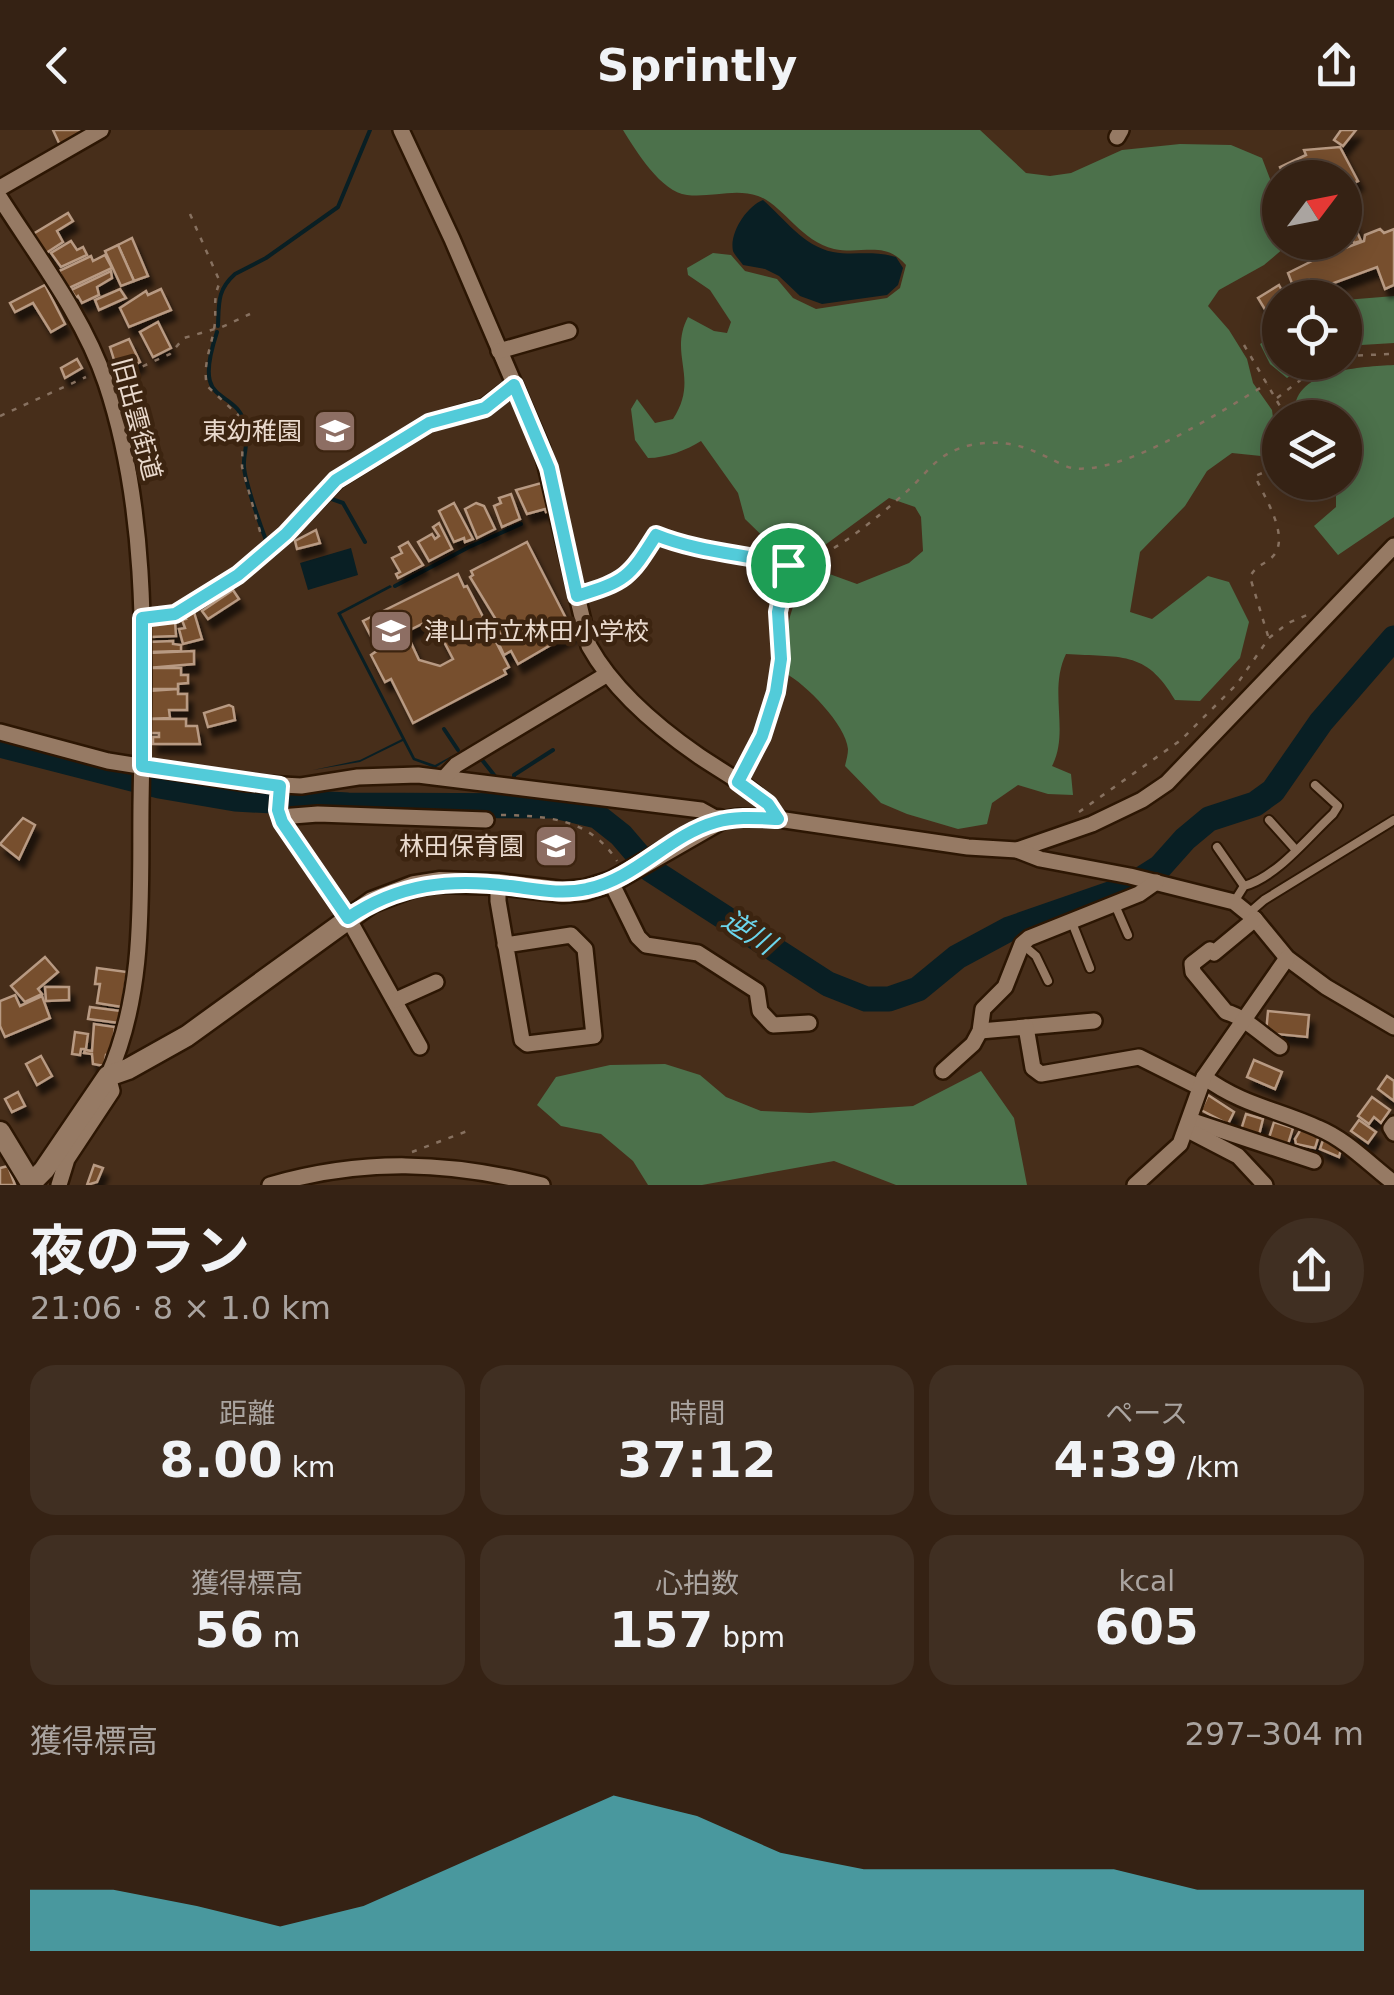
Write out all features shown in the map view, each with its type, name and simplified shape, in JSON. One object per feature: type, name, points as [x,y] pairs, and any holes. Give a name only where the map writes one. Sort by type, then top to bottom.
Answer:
[{"type":"street","points":[[0,188],[101,130]]},
{"type":"street","points":[[401,130],[549,468],[590,646],[606,675],[690,749],[768,804],[778,819]]},
{"type":"street","name":"旧出雲街道","points":[[0,198],[75,319],[104,377],[132,500],[142,618],[142,902],[134,980],[118,1054],[108,1076],[112,1091],[67,1159],[59,1185]]},
{"type":"street","points":[[498,351],[569,331]]},
{"type":"street","points":[[266,551],[336,480],[429,423],[485,408],[514,385]]},
{"type":"street","points":[[1017,850],[1072,832],[1142,800],[1167,783],[1394,546]]},
{"type":"street","points":[[445,777],[456,765],[606,675]]},
{"type":"street","points":[[0,732],[108,761],[142,776],[279,802],[318,814],[486,820]]},
{"type":"street","points":[[279,802],[372,776],[445,777],[701,810],[719,820]]},
{"type":"street","points":[[279,802],[420,1047]]},
{"type":"street","points":[[0,1132],[31,1184],[108,1076],[187,1036],[372,902],[414,886],[439,882],[562,892],[621,877],[693,832],[719,820],[739,817],[1017,850],[1040,860],[1130,876],[1234,902],[1252,916],[1287,958],[1326,987],[1394,1027]]},
{"type":"street","points":[[621,877],[638,937],[646,945],[682,949],[716,963],[758,991],[760,1010],[773,1025],[808,1023]]},
{"type":"street","points":[[943,1071],[973,1044],[980,1031],[983,1010],[1005,987],[1028,938],[1139,894],[1153,882]]},
{"type":"street","points":[[498,884],[505,945],[522,1040],[527,1044],[594,1036],[585,949],[571,935],[505,945]]},
{"type":"street","points":[[1252,916],[1230,942],[1214,953],[1210,950],[1192,964],[1192,972],[1219,1005],[1280,1047]]},
{"type":"street","points":[[1135,1185],[1180,1144],[1201,1082],[1287,958]]},
{"type":"street","points":[[396,1000],[436,982]]},
{"type":"street","points":[[980,1031],[1094,1020]]},
{"type":"street","points":[[1026,1026],[1033,1068],[1040,1074],[1139,1057],[1320,1129],[1343,1142],[1394,1183]]},
{"type":"street","points":[[1186,1129],[1196,1122],[1314,1161]]},
{"type":"street","points":[[1394,1124],[1394,1133]]},
{"type":"street","points":[[1186,1129],[1238,1156],[1264,1185]]},
{"type":"street","points":[[270,1185],[309,1174],[378,1164],[479,1170],[542,1185]]},
{"type":"lane","points":[[1234,902],[1244,886],[1254,883],[1295,849],[1338,806],[1315,785]]},
{"type":"lane","points":[[1269,820],[1295,849]]},
{"type":"lane","points":[[1252,916],[1264,900],[1394,820]]},
{"type":"lane","points":[[1217,847],[1244,886]]},
{"type":"lane","points":[[1115,904],[1128,935]]},
{"type":"lane","points":[[1071,920],[1090,968]]},
{"type":"lane","points":[[1022,944],[1036,956],[1048,981]]},
{"type":"path","points":[[142,618],[175,614],[238,575],[266,551],[242,467],[244,424],[207,386],[214,295],[220,282],[190,214]]},
{"type":"path","points":[[0,416],[170,354],[184,338],[250,314]]},
{"type":"path","points":[[1244,345],[1276,398],[1300,380]]},
{"type":"path","points":[[1362,355],[1391,354]]},
{"type":"path","points":[[577,596],[618,584],[634,570],[656,535],[703,550],[740,553],[788,565],[814,559],[874,520],[909,490],[939,456],[971,446],[1018,443],[1072,468],[1100,465],[1172,439],[1266,384]]},
{"type":"path","points":[[1267,500],[1279,544],[1272,558],[1254,568],[1250,577],[1269,638]]},
{"type":"path","points":[[738,782],[762,736],[776,692],[781,659],[778,612],[788,565]]},
{"type":"path","points":[[1072,832],[1081,808],[1165,754],[1209,714],[1237,684],[1269,638],[1305,616],[1329,614]]},
{"type":"path","points":[[486,820],[492,816],[562,818],[596,838],[612,854],[621,877]]},
{"type":"path","points":[[414,1150],[470,1130]]},
{"type":"green space","points":[[623,130],[980,130],[1026,173],[1050,176],[1071,173],[1122,150],[1180,144],[1231,145],[1262,158],[1262,260],[1270,260],[1219,290],[1208,306],[1247,359],[1253,383],[1265,400],[1262,455],[1232,453],[1207,471],[1185,506],[1140,552],[1130,612],[1152,619],[1208,576],[1229,582],[1249,622],[1240,658],[1200,701],[1175,700],[1153,672],[1130,659],[1066,654],[1059,682],[1059,739],[1052,766],[1071,774],[1073,795],[1048,794],[1018,785],[992,803],[987,824],[958,829],[881,803],[845,766],[846,739],[833,717],[785,673],[787,629],[802,591],[824,572],[857,584],[909,563],[923,551],[921,517],[915,507],[889,498],[825,545],[800,558],[782,555],[745,519],[738,493],[701,441],[676,453],[648,458],[635,440],[631,409],[637,399],[655,423],[673,419],[684,391],[681,343],[688,317],[714,331],[727,333],[731,322],[710,290],[688,275],[687,268],[713,253],[731,255],[745,271],[777,279],[793,298],[816,309],[887,298],[900,288],[906,265],[890,253],[822,245],[758,196],[696,196],[677,192],[650,169]]},
{"type":"green space","points":[[1394,296],[1394,343],[1362,345],[1362,299]]},
{"type":"green space","points":[[1394,365],[1394,517],[1338,555],[1314,526],[1336,507],[1336,500],[1362,500],[1362,400],[1297,400],[1315,380],[1362,380],[1364,367]]},
{"type":"green space","points":[[665,1064],[700,1075],[726,1097],[761,1111],[810,1113],[913,1106],[981,1071],[1014,1118],[1027,1185],[896,1185],[834,1161],[702,1185],[648,1185],[633,1161],[601,1134],[561,1126],[537,1105],[556,1077],[610,1065]]},
{"type":"water","points":[[763,200],[803,238],[822,249],[896,257],[903,268],[898,285],[887,295],[822,304],[800,296],[779,276],[765,269],[743,265],[733,251],[734,236],[745,214]]},
{"type":"water","points":[[351,548],[358,575],[308,590],[300,563]]},
{"type":"water","points":[[390,585],[341,614],[415,758],[435,765],[459,752],[435,768],[413,760],[403,741],[360,762],[313,770],[360,760],[402,739],[337,613]]},
{"type":"building","points":[[53,130],[90,130],[60,145]]},
{"type":"building","points":[[1341,130],[1356,130],[1343,146],[1334,140]]},
{"type":"building","points":[[1340,147],[1347,160],[1295,160],[1306,155],[1304,150]]},
{"type":"building","points":[[68,213],[73,221],[57,231],[63,242],[43,255],[33,234]]},
{"type":"building","points":[[1394,229],[1394,285],[1385,289],[1377,267],[1342,280],[1291,280],[1288,273],[1314,260],[1362,260],[1365,235]]},
{"type":"building","points":[[132,238],[148,276],[134,281],[118,245]]},
{"type":"building","points":[[71,241],[77,250],[83,247],[87,255],[61,267],[51,253]]},
{"type":"building","points":[[118,245],[134,281],[121,286],[105,251]]},
{"type":"building","points":[[105,255],[112,268],[67,289],[59,271],[91,256],[93,261]]},
{"type":"building","points":[[111,271],[112,278],[97,287],[99,295],[82,303],[71,290]]},
{"type":"building","points":[[45,285],[65,324],[51,332],[33,303],[15,312],[10,303]]},
{"type":"building","points":[[120,289],[126,298],[99,310],[95,300]]},
{"type":"building","points":[[161,289],[171,310],[129,327],[120,308],[146,291],[148,295]]},
{"type":"building","points":[[158,322],[171,348],[153,357],[140,332]]},
{"type":"building","points":[[129,339],[140,362],[122,372],[110,347]]},
{"type":"building","points":[[77,359],[82,368],[65,378],[61,368]]},
{"type":"building","points":[[545,482],[553,510],[527,514],[516,490]]},
{"type":"building","points":[[511,494],[520,519],[502,527],[494,506],[501,503],[499,498]]},
{"type":"building","points":[[454,503],[473,539],[454,542],[439,511]]},
{"type":"building","points":[[476,503],[484,506],[495,529],[477,538],[465,509]]},
{"type":"building","points":[[439,523],[452,549],[429,561],[418,542],[432,534],[435,539],[439,536],[433,527]]},
{"type":"building","points":[[316,530],[320,543],[297,549],[295,541]]},
{"type":"building","points":[[408,542],[423,565],[398,578],[396,574],[400,572],[392,558],[402,553],[399,547]]},
{"type":"building","points":[[527,542],[573,632],[518,664],[511,651],[504,655],[495,618],[470,577],[471,571]]},
{"type":"building","points":[[458,574],[509,667],[504,670],[506,674],[413,723],[391,679],[385,682],[371,655],[378,650],[363,621]],"holes":[[[432,619],[453,659],[440,666],[419,660],[406,632]]]},
{"type":"building","points":[[233,590],[239,599],[208,619],[202,611]]},
{"type":"building","points":[[194,612],[202,639],[183,644],[179,629],[185,628],[182,620],[186,619],[184,615]]},
{"type":"building","points":[[175,620],[176,636],[150,637],[149,621]]},
{"type":"building","points":[[173,641],[181,645],[181,651],[148,652],[148,642]]},
{"type":"building","points":[[194,651],[194,664],[148,668],[148,653]]},
{"type":"building","points":[[147,668],[181,668],[181,675],[188,675],[188,683],[178,684],[178,689],[148,689]]},
{"type":"building","points":[[178,689],[178,694],[187,694],[187,710],[169,710],[170,718],[147,719],[148,691]]},
{"type":"building","points":[[229,705],[235,720],[208,727],[204,713]]},
{"type":"building","points":[[150,719],[186,719],[186,726],[197,726],[200,744],[153,744],[153,737],[159,737],[159,733],[151,733]]},
{"type":"building","points":[[23,818],[35,825],[19,859],[0,844]]},
{"type":"building","points":[[45,957],[58,972],[38,989],[42,994],[25,1002],[11,986]]},
{"type":"building","points":[[97,968],[127,972],[122,1007],[97,1003]]},
{"type":"building","points":[[45,987],[69,987],[69,1000],[46,1001]]},
{"type":"building","points":[[15,995],[20,1006],[42,996],[50,1018],[5,1037],[0,1026],[0,1001]]},
{"type":"building","points":[[90,1007],[121,1011],[119,1023],[88,1019]]},
{"type":"building","points":[[1268,1011],[1309,1015],[1307,1037],[1266,1033]]},
{"type":"building","points":[[94,1024],[115,1027],[111,1056],[106,1055],[104,1066],[93,1064],[92,1054],[84,1053],[92,1051]]},
{"type":"building","points":[[75,1032],[88,1034],[86,1049],[81,1049],[80,1055],[72,1054]]},
{"type":"building","points":[[41,1056],[52,1076],[37,1085],[26,1064]]},
{"type":"building","points":[[1254,1060],[1282,1072],[1275,1089],[1247,1077]]},
{"type":"building","points":[[1387,1076],[1394,1081],[1394,1101],[1378,1089]]},
{"type":"building","points":[[18,1092],[25,1106],[12,1112],[5,1099]]},
{"type":"building","points":[[1208,1095],[1234,1112],[1228,1124],[1201,1110]]},
{"type":"building","points":[[1372,1097],[1390,1110],[1381,1123],[1374,1117],[1369,1124],[1358,1116]]},
{"type":"building","points":[[1246,1114],[1263,1119],[1259,1135],[1241,1130]]},
{"type":"building","points":[[1359,1120],[1376,1132],[1368,1143],[1351,1131]]},
{"type":"building","points":[[1274,1122],[1293,1128],[1288,1144],[1269,1138]]},
{"type":"building","points":[[1301,1129],[1319,1135],[1315,1148],[1296,1144]]},
{"type":"building","points":[[1323,1140],[1341,1149],[1339,1157],[1320,1149]]},
{"type":"building","points":[[94,1165],[103,1168],[97,1182],[87,1185]]},
{"type":"building","points":[[8,1166],[15,1185],[0,1185],[0,1168]]},
{"type":"waterway","points":[[218,326],[222,291],[235,274],[266,258],[338,207],[370,130]]},
{"type":"waterway","points":[[217,332],[209,375],[218,394],[241,414],[246,428],[245,474],[267,543]]},
{"type":"waterway","points":[[329,498],[343,503],[365,542]]},
{"type":"waterway","points":[[274,555],[313,516]]},
{"type":"waterway","points":[[395,586],[521,524]]},
{"type":"waterway","name":"逆川","points":[[0,745],[159,786],[235,799],[348,805],[555,806],[597,816],[621,835],[651,870],[828,984],[866,999],[889,999],[918,989],[957,957],[1009,929],[1127,888],[1160,867],[1209,819],[1255,804],[1273,791],[1321,722],[1394,638]]},
{"type":"waterway","points":[[444,729],[458,750]]},
{"type":"waterway","points":[[514,781],[514,775],[553,750]]},
{"type":"waterway","points":[[479,756],[498,780]]},
{"type":"waterway","points":[[501,811],[502,792]]},
{"type":"place","name":"東幼稚園","points":[[335,431]]},
{"type":"place","name":"津山市立林田小学校","points":[[391,631]]},
{"type":"place","name":"林田保育園","points":[[556,846]]},
{"type":"route","points":[[514,385],[549,468],[577,596],[618,584],[634,570],[656,535],[703,550],[740,553],[788,565],[778,612],[781,659],[776,692],[762,736],[738,782],[768,804],[778,819],[739,817],[708,824],[611,882],[586,890],[562,892],[439,882],[392,893],[348,918],[282,822],[278,810],[280,786],[142,766],[142,618],[175,614],[238,575],[286,534],[336,480],[429,423],[485,408],[514,385]]}]
